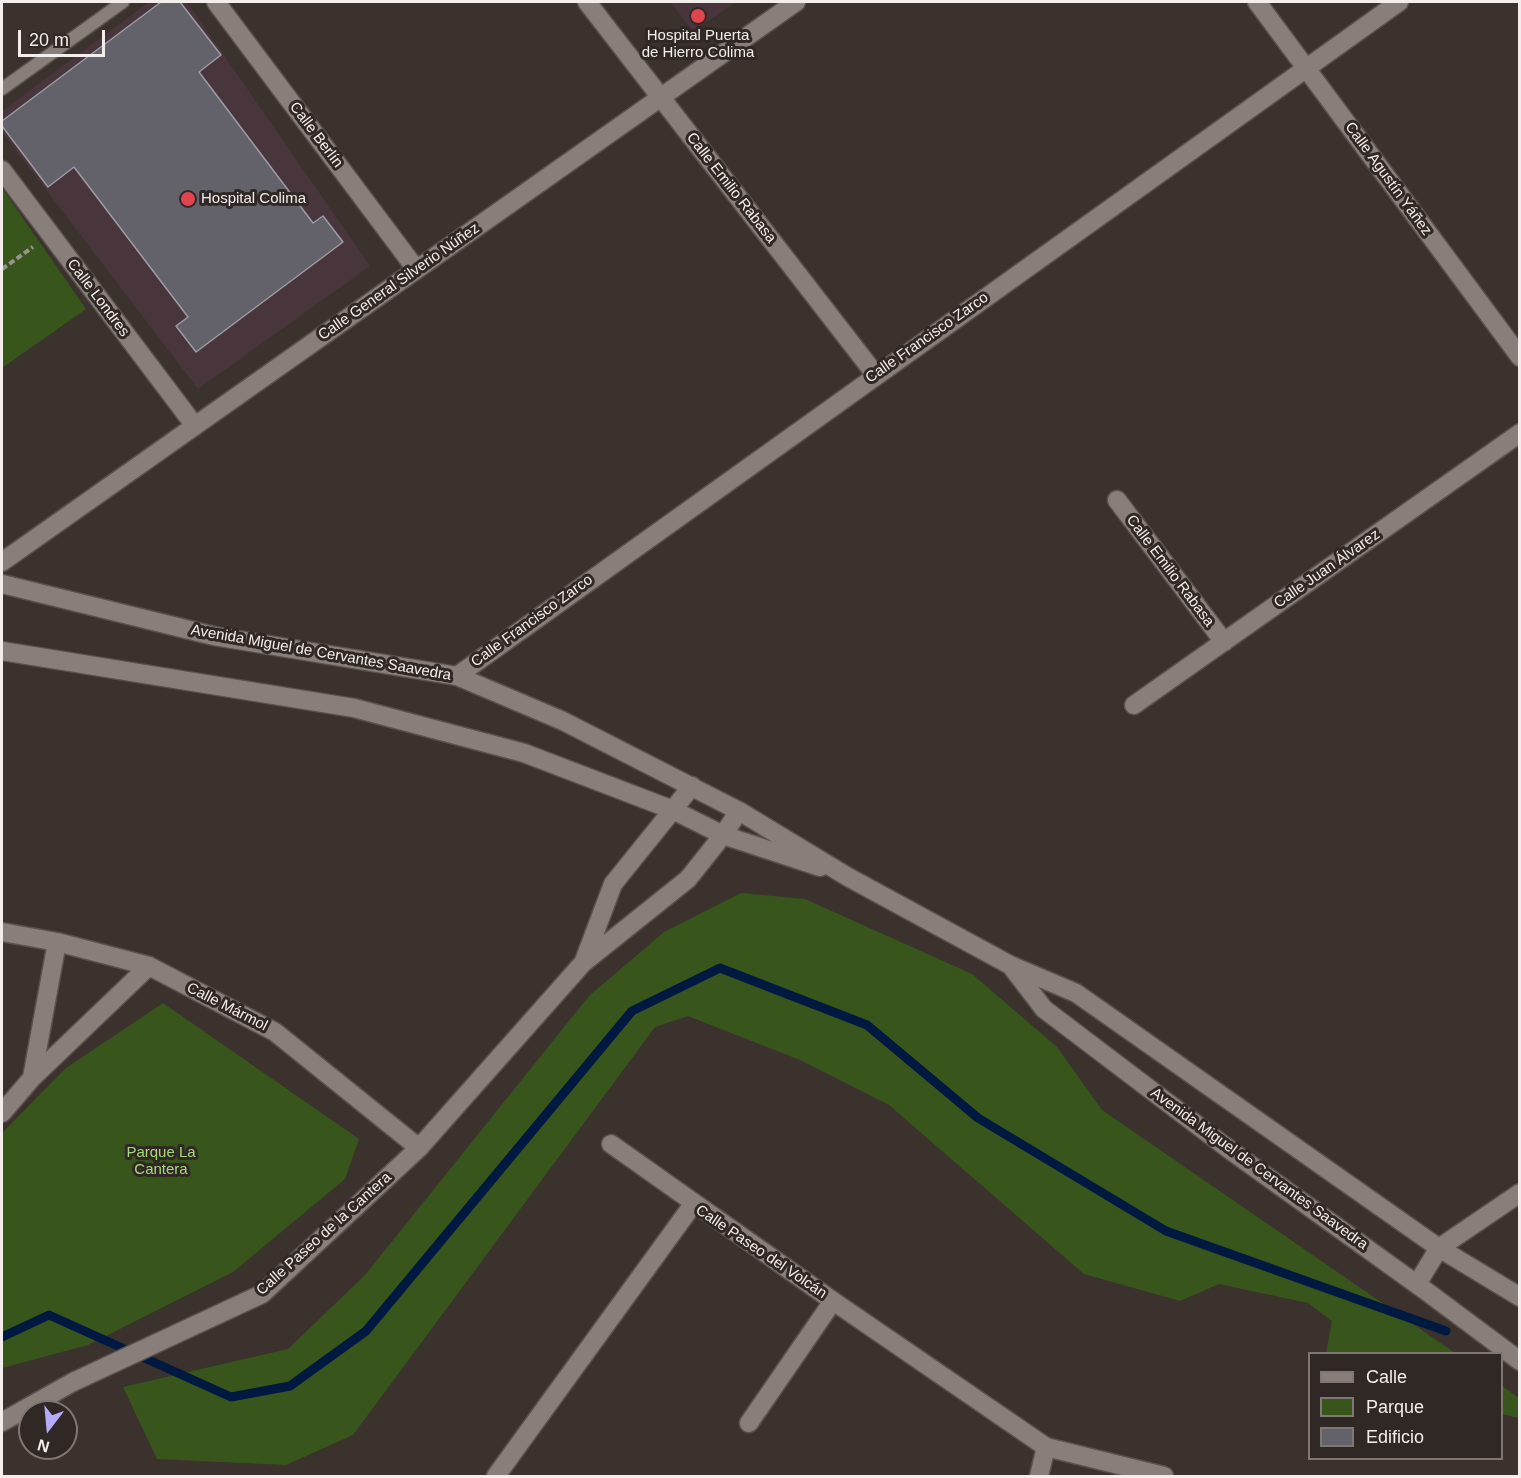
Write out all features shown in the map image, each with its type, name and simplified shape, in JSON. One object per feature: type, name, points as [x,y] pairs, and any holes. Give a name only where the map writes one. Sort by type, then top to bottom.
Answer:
[{"type":"street","name":"Calle Berlín","points":[[216,2],[416,269]]},
{"type":"street","name":"Calle Emilio Rabasa","points":[[586,2],[875,375]]},
{"type":"street","name":"Calle General Silverio Núñez","points":[[2,562],[796,2]]},
{"type":"street","name":"Calle Agustín Yáñez","points":[[1257,2],[1520,357]]},
{"type":"street","name":"Calle Francisco Zarco","points":[[457,676],[1399,2]]},
{"type":"street","name":"Calle Londres","points":[[2,170],[195,426]]},
{"type":"street","name":"Calle Juan Álvarez","points":[[1134,705],[1520,433]]},
{"type":"street","name":"Calle Emilio Rabasa","points":[[1117,500],[1224,642]]},
{"type":"street","name":"Avenida Miguel de Cervantes Saavedra","points":[[2,585],[214,636],[457,676],[563,722],[739,811],[848,877],[1010,965],[1076,993],[1439,1248],[1520,1297]]},
{"type":"street","name":"Avenida Miguel de Cervantes Saavedra","points":[[2,651],[354,708],[524,753],[673,810],[723,835],[848,877]]},
{"type":"street","points":[[583,963],[613,884],[692,786]]},
{"type":"street","points":[[583,963],[688,879],[739,811]]},
{"type":"street","name":"Calle Mármol","points":[[2,932],[57,942],[149,966],[275,1032],[419,1148]]},
{"type":"street","points":[[32,1078],[57,942]]},
{"type":"street","name":"Calle Paseo de la Cantera","points":[[2,1422],[73,1382],[262,1294],[419,1148],[583,963]]},
{"type":"street","name":"Avenida Miguel de Cervantes Saavedra","points":[[1010,965],[1044,1009],[1230,1150],[1520,1361]]},
{"type":"street","points":[[2,1113],[32,1078],[149,966]]},
{"type":"street","points":[[611,1144],[694,1203]]},
{"type":"street","points":[[1417,1284],[1439,1248],[1520,1194]]},
{"type":"street","name":"Calle Paseo del Volcán","points":[[496,1476],[694,1203],[1046,1447]]},
{"type":"street","points":[[749,1423],[833,1301]]},
{"type":"street","points":[[1039,1476],[1046,1447],[1164,1476]]},
{"type":"lane","points":[[2,89],[123,2]]},
{"type":"path","points":[[2,269],[50,235]]},
{"type":"shaded area","name":"Hospital Colima","points":[[149,2],[187,2],[370,266],[198,389],[2,132],[2,111]]},
{"type":"shaded area","name":"Hospital Puerta de Hierro Colima","points":[[670,2],[736,2],[693,31]]},
{"type":"green space","points":[[2,188],[86,309],[2,368]]},
{"type":"green space","points":[[741,893],[805,899],[972,974],[1057,1047],[1102,1110],[1454,1352],[1326,1352],[1332,1321],[1308,1303],[1219,1284],[1180,1301],[1084,1274],[889,1105],[800,1060],[688,1016],[655,1027],[353,1435],[286,1465],[157,1459],[123,1387],[288,1349],[365,1275],[589,996],[664,932]]},
{"type":"green space","name":"Parque La Cantera","points":[[163,1003],[359,1139],[345,1179],[233,1272],[88,1345],[2,1368],[2,1133],[66,1068]]},
{"type":"green space","points":[[1503,1387],[1519,1398],[1519,1418],[1503,1414]]},
{"type":"building","name":"Hospital Colima","points":[[161,2],[180,2],[221,55],[199,72],[313,223],[323,216],[343,242],[196,352],[176,326],[188,317],[74,167],[48,187],[2,126],[2,121]]},
{"type":"waterway","points":[[2,1337],[49,1315],[231,1397],[290,1386],[366,1331],[632,1011],[720,968],[867,1025],[978,1118],[1166,1231],[1446,1331]]},
{"type":"place","name":"Hospital Puerta de Hierro Colima","points":[[698,16]]},
{"type":"place","name":"Hospital Colima","points":[[188,199]]}]
